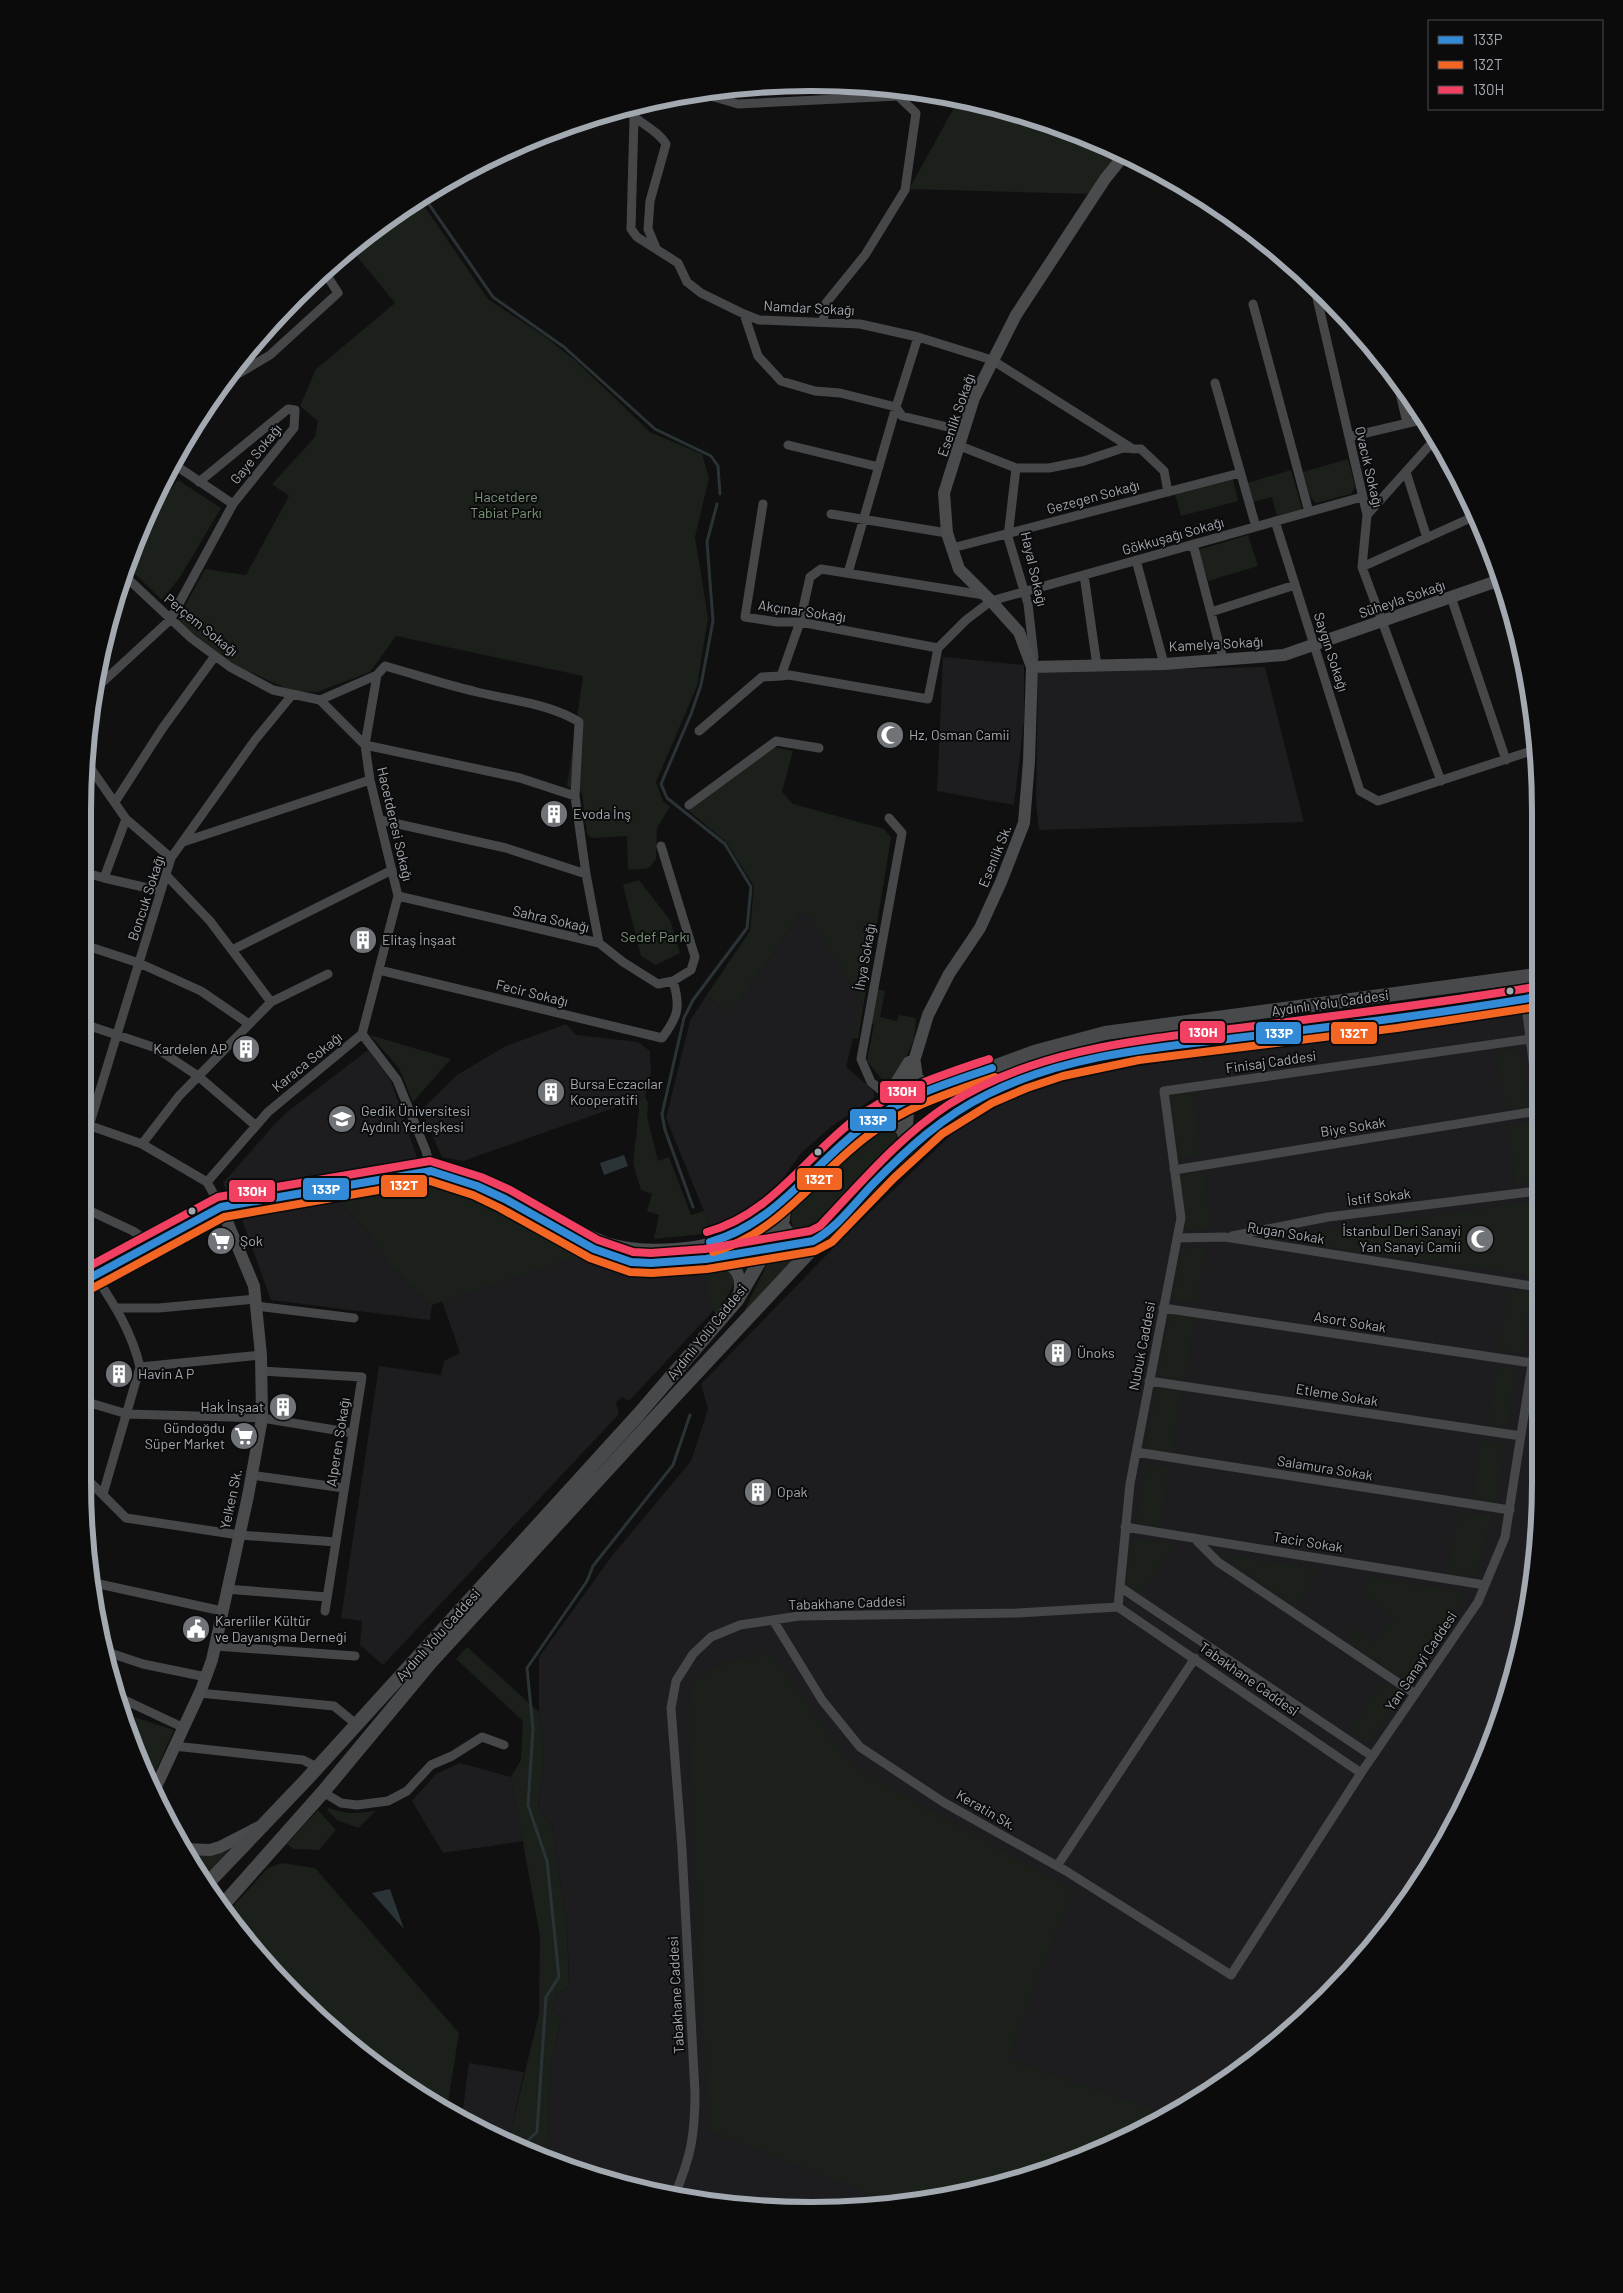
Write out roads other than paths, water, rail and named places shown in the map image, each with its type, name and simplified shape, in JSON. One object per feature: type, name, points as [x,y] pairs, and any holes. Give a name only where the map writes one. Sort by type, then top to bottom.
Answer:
[{"type":"main road","name":"Aydınlı Yolu Caddesi","points":[[211,1879],[317,1767],[638,1415],[737,1300],[765,1249],[785,1206],[821,1162],[868,1122],[907,1100],[946,1084],[1034,1052],[1105,1032],[1532,976]]},
{"type":"main road","name":"Aydınlı Yolu Caddesi","points":[[226,1901],[323,1792],[432,1662],[826,1234],[893,1166],[940,1124],[984,1096],[1020,1079],[1085,1059],[1114,1053],[1394,1018],[1530,998]]},
{"type":"main road","points":[[868,1122],[881,1118],[890,1119],[904,1129],[906,1138],[900,1156],[893,1166]]},
{"type":"main road","points":[[785,1206],[782,1225],[786,1232],[797,1240],[818,1239],[826,1234]]},
{"type":"street","points":[[715,97],[738,104],[896,96]]},
{"type":"street","points":[[823,322],[826,303],[865,255],[905,190],[916,113],[898,96]]},
{"type":"street","points":[[631,115],[662,138],[666,144],[650,201],[648,229],[656,248]]},
{"type":"street","name":"Namdar Sokağı","points":[[634,118],[631,229],[637,237],[678,263],[687,282],[701,293],[759,320],[860,324],[918,337],[992,360],[1133,448],[1141,449],[1164,471],[1168,492]]},
{"type":"street","name":"Esenlik Sokağı","points":[[1032,666],[1019,632],[959,569],[947,533],[944,493],[974,398],[992,360],[1016,315],[1105,179],[1119,161]]},
{"type":"street","points":[[240,373],[270,355],[338,293],[328,278]]},
{"type":"street","name":"Ovacık Sokağı","points":[[1317,298],[1366,515],[1362,567],[1441,781]]},
{"type":"street","points":[[1253,304],[1309,512]]},
{"type":"street","points":[[744,314],[758,356],[781,381],[815,391],[840,393],[896,407],[902,416],[964,431]]},
{"type":"street","points":[[848,574],[918,337]]},
{"type":"street","points":[[1215,383],[1256,527]]},
{"type":"street","points":[[1401,399],[1407,423]]},
{"type":"street","name":"Gaye Sokağı","points":[[104,679],[170,620],[233,504],[294,428],[295,410],[288,409],[198,482]]},
{"type":"street","points":[[1349,437],[1416,421]]},
{"type":"street","points":[[1366,515],[1431,444]]},
{"type":"street","points":[[788,445],[879,467]]},
{"type":"street","points":[[960,446],[1016,468],[1049,468],[1084,461],[1123,448],[1133,448]]},
{"type":"street","points":[[179,468],[233,504]]},
{"type":"street","name":"Hayal Sokağı","points":[[1016,468],[1008,534],[1028,604],[1034,657],[1032,666]]},
{"type":"street","points":[[1406,472],[1426,538]]},
{"type":"street","name":"Gezegen Sokağı","points":[[952,548],[1240,473]]},
{"type":"street","name":"Gökkuşağı Sokağı","points":[[988,598],[1024,591],[1084,575],[1362,497]]},
{"type":"street","name":"Akçınar Sokağı","points":[[763,504],[745,617],[777,622],[800,622],[938,648]]},
{"type":"street","points":[[831,514],[947,533]]},
{"type":"street","points":[[1362,567],[1469,519]]},
{"type":"street","name":"Saygın Sokağı","points":[[1275,521],[1360,790],[1378,801],[1441,781]]},
{"type":"street","points":[[1193,544],[1223,659]]},
{"type":"street","name":"Kamelya Sokağı","points":[[1136,560],[1164,664],[1284,654],[1314,646]]},
{"type":"street","points":[[781,676],[800,622],[810,577],[821,569],[988,598]]},
{"type":"street","points":[[1084,575],[1097,666]]},
{"type":"street","name":"Perçem Sokağı","points":[[128,582],[170,620],[230,667],[274,690],[320,700]]},
{"type":"street","name":"Süheyla Sokağı","points":[[1314,646],[1495,582]]},
{"type":"street","points":[[1211,612],[1295,585]]},
{"type":"street","points":[[1451,597],[1506,760]]},
{"type":"street","points":[[700,731],[762,678],[789,675],[878,692],[928,699],[938,648],[988,598]]},
{"type":"street","points":[[115,802],[162,728],[215,656]]},
{"type":"street","points":[[1032,666],[1164,664]]},
{"type":"street","points":[[576,796],[520,778],[365,745],[320,700],[377,675],[385,666],[554,711],[579,722],[576,796],[586,874],[599,943]]},
{"type":"street","name":"Esenlik Sk.","points":[[906,1138],[907,1100],[911,1071],[928,1015],[937,996],[987,913],[1024,823],[1029,761],[1032,666]]},
{"type":"street","name":"Hacetderesi Sokağı","points":[[362,1034],[398,896],[370,780],[365,745],[377,675]]},
{"type":"street","name":"Boncuk Sokağı","points":[[91,1113],[118,1035],[171,858],[255,740],[292,695]]},
{"type":"street","points":[[689,805],[776,741],[819,748]]},
{"type":"street","points":[[1441,781],[1529,752]]},
{"type":"street","points":[[93,771],[126,819],[171,858]]},
{"type":"street","points":[[183,842],[370,780]]},
{"type":"street","name":"İhya Sokağı","points":[[888,1096],[871,1082],[861,1059],[902,833],[889,818]]},
{"type":"street","points":[[104,878],[126,819]]},
{"type":"street","points":[[380,820],[506,848],[586,874]]},
{"type":"street","points":[[660,846],[695,957],[691,970],[673,981]]},
{"type":"street","points":[[232,950],[392,870]]},
{"type":"street","points":[[91,874],[161,891]]},
{"type":"street","points":[[166,875],[210,921],[271,1002]]},
{"type":"street","name":"Sahra Sokağı","points":[[398,896],[599,943],[623,962],[658,984],[673,981]]},
{"type":"street","points":[[91,947],[139,963],[201,991],[250,1024]]},
{"type":"street","name":"Fecir Sokağı","points":[[379,970],[662,1038],[673,1023],[678,1011],[677,995],[673,981]]},
{"type":"street","points":[[142,1144],[179,1096],[271,1002],[328,974]]},
{"type":"street","points":[[1530,998],[1532,1054]]},
{"type":"street","points":[[91,1026],[156,1048],[198,1076],[255,1125]]},
{"type":"street","name":"Karaca Sokağı","points":[[206,1182],[268,1112],[362,1034],[397,1080],[426,1152],[431,1171]]},
{"type":"street","name":"Esenlik Sk.","points":[[844,1142],[888,1096],[903,1074],[921,1038]]},
{"type":"street","name":"Finisaj Caddesi","points":[[1164,1091],[1530,1039]]},
{"type":"street","points":[[915,1058],[914,1070],[917,1078],[930,1085],[946,1084]]},
{"type":"street","name":"Nubuk Caddesi","points":[[1118,1607],[1130,1484],[1181,1218],[1164,1091]]},
{"type":"street","name":"Biye Sokak","points":[[1174,1170],[1532,1112]]},
{"type":"street","points":[[91,1126],[142,1144],[206,1182],[221,1207]]},
{"type":"street","points":[[91,1277],[221,1207],[431,1171],[461,1180],[582,1234],[623,1249],[642,1251],[688,1247],[717,1241],[743,1232],[781,1204],[821,1162]]},
{"type":"street","name":"İstif Sokak","points":[[1225,1238],[1328,1217],[1532,1192]]},
{"type":"street","points":[[506,1199],[576,1240],[631,1262],[651,1263],[706,1259],[806,1241]]},
{"type":"street","name":"Yelken Sk.","points":[[157,1781],[206,1677],[215,1646],[252,1475],[262,1418],[261,1355],[254,1286],[221,1207]]},
{"type":"street","points":[[91,1211],[132,1231],[151,1244]]},
{"type":"street","name":"Rugan Sokak","points":[[1177,1238],[1225,1238],[1532,1286]]},
{"type":"street","points":[[706,1259],[724,1260],[738,1272],[741,1288],[737,1300]]},
{"type":"street","points":[[91,1279],[117,1308],[136,1350],[140,1367],[103,1494]]},
{"type":"street","points":[[117,1308],[159,1308],[256,1303],[354,1318]]},
{"type":"street","name":"Asort Sokak","points":[[1163,1308],[1532,1363]]},
{"type":"street","points":[[140,1367],[261,1355]]},
{"type":"street","name":"Yan Sanayi Caddesi","points":[[1232,1975],[1372,1756],[1478,1602],[1506,1537],[1532,1363]]},
{"type":"street","name":"Alperen Sokağı","points":[[261,1371],[362,1377],[325,1611]]},
{"type":"street","name":"Etleme Sokak","points":[[1149,1381],[1521,1436]]},
{"type":"street","points":[[91,1403],[127,1414],[262,1418],[353,1433]]},
{"type":"street","name":"Salamura Sokak","points":[[1136,1452],[1510,1510]]},
{"type":"street","points":[[252,1475],[344,1488]]},
{"type":"street","points":[[91,1483],[126,1518],[239,1535],[336,1542]]},
{"type":"street","name":"Tacir Sokak","points":[[1125,1527],[1485,1585]]},
{"type":"street","points":[[1194,1538],[1218,1562],[1415,1694]]},
{"type":"street","points":[[98,1584],[222,1612]]},
{"type":"street","points":[[1120,1587],[1372,1756]]},
{"type":"street","points":[[226,1589],[327,1597]]},
{"type":"street","name":"Tabakhane Caddesi","points":[[677,2189],[685,2172],[695,2130],[695,2093],[682,1858],[671,1708],[676,1681],[693,1654],[712,1637],[740,1626],[799,1616],[1018,1613],[1118,1607],[1361,1773]]},
{"type":"street","name":"Keratin Sk.","points":[[773,1620],[822,1700],[860,1747],[943,1802],[1057,1866],[1232,1975]]},
{"type":"street","points":[[215,1646],[355,1656]]},
{"type":"street","points":[[113,1654],[143,1664],[206,1677]]},
{"type":"street","points":[[1057,1866],[1195,1658]]},
{"type":"street","points":[[199,1693],[334,1706],[356,1724]]},
{"type":"street","points":[[125,1700],[182,1727]]},
{"type":"street","points":[[323,1792],[341,1803],[357,1805],[388,1801],[407,1791],[431,1765],[452,1756],[482,1737],[504,1746]]},
{"type":"street","points":[[174,1746],[303,1760],[317,1767]]},
{"type":"street","points":[[192,1849],[215,1848],[263,1824]]},
{"type":"waterway","points":[[428,203],[493,297],[564,347],[655,429],[711,456],[718,466],[720,494]]},
{"type":"waterway","points":[[693,1207],[665,1130],[662,1114],[684,1018],[693,1000],[747,928],[751,887],[725,844],[667,798],[661,784],[691,714],[701,685],[713,621],[707,542],[717,504]]},
{"type":"waterway","points":[[526,2142],[537,2132],[546,1997],[559,1977],[547,1861],[528,1805],[533,1729],[527,1668],[587,1581],[593,1566],[673,1465],[690,1415]]},
{"type":"place","name":"Hz, Osman Camii","points":[[890,735]]},
{"type":"place","name":"Evoda İnş","points":[[554,814]]},
{"type":"place","name":"Elitaş İnşaat","points":[[363,940]]},
{"type":"place","name":"Kardelen AP","points":[[246,1049]]},
{"type":"place","name":"Bursa Eczacılar Kooperatifi","points":[[551,1092]]},
{"type":"place","name":"Gedik Üniversitesi Aydınlı Yerleşkesi","points":[[342,1119]]},
{"type":"place","name":"İstanbul Deri Sanayi Yan Sanayi Camii","points":[[1480,1239]]},
{"type":"place","name":"Şok","points":[[221,1241]]},
{"type":"place","name":"Ünoks","points":[[1058,1353]]},
{"type":"place","name":"Havin A P","points":[[119,1374]]},
{"type":"place","name":"Hak İnşaat","points":[[283,1407]]},
{"type":"place","name":"Gündoğdu Süper Market","points":[[244,1436]]},
{"type":"place","name":"Opak","points":[[758,1492]]},
{"type":"place","name":"Karerliler Kültür ve Dayanışma Derneği","points":[[196,1629]]},
{"type":"park label","name":"Hacetdere Tabiat Parkı","points":[[506,506]]},
{"type":"park label","name":"Sedef Parkı","points":[[655,937]]}]
